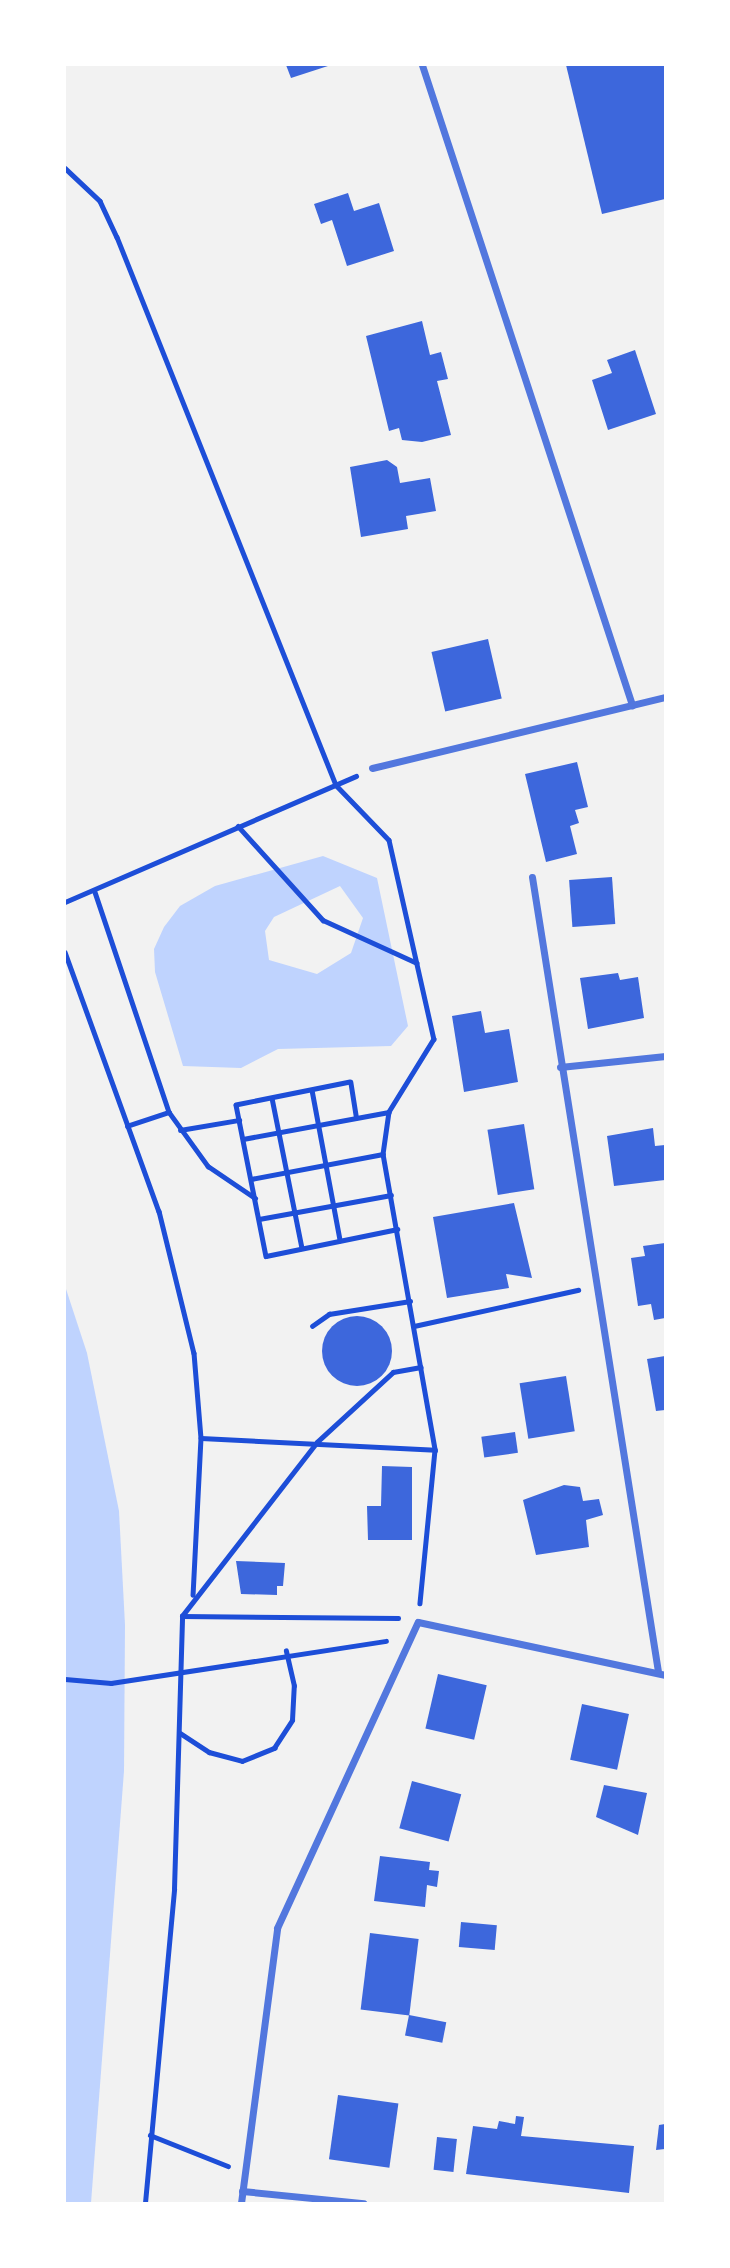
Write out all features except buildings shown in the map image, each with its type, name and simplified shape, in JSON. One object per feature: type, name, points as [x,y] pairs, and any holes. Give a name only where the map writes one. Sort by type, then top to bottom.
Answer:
[{"type":"street","points":[[422,65],[632,705]]},
{"type":"street","points":[[372,768],[665,697]]},
{"type":"street","points":[[241,2203],[277,1928],[418,1622],[662,1674],[593,1287],[533,877]]},
{"type":"street","points":[[561,1067],[665,1056]]},
{"type":"street","points":[[242,2191],[363,2203]]},
{"type":"path","points":[[65,168],[100,201],[117,237],[336,785],[389,840],[435,1040],[389,1112],[383,1154],[435,1450],[418,1622],[182,1616]]},
{"type":"path","points":[[65,902],[95,892],[372,768]]},
{"type":"path","points":[[238,826],[309,909],[347,932],[418,963]]},
{"type":"path","points":[[95,892],[169,1112],[179,1130],[208,1166],[255,1198]]},
{"type":"path","points":[[65,952],[127,1126],[178,1282],[194,1353],[201,1438],[193,1596]]},
{"type":"path","points":[[356,1118],[350,1082],[236,1105],[266,1256],[397,1229]]},
{"type":"path","points":[[312,1090],[341,1240]]},
{"type":"path","points":[[272,1098],[302,1249]]},
{"type":"path","points":[[127,1126],[169,1112]]},
{"type":"path","points":[[243,1139],[389,1112]]},
{"type":"path","points":[[179,1130],[239,1120]]},
{"type":"path","points":[[251,1179],[383,1154]]},
{"type":"path","points":[[259,1219],[391,1195]]},
{"type":"path","points":[[414,1325],[593,1287]]},
{"type":"path","points":[[312,1326],[329,1314],[410,1301]]},
{"type":"path","points":[[145,2203],[174,1889],[182,1616],[193,1596],[217,1577],[317,1442],[393,1372],[421,1367]]},
{"type":"path","points":[[201,1438],[435,1450]]},
{"type":"path","points":[[65,1679],[111,1683],[286,1651],[410,1640]]},
{"type":"path","points":[[180,1733],[209,1752],[242,1761],[274,1748],[292,1720],[294,1686],[286,1651]]},
{"type":"path","points":[[150,2135],[244,2172]]},
{"type":"water","points":[[323,856],[377,878],[408,1026],[391,1046],[278,1049],[241,1068],[183,1066],[155,972],[154,949],[164,927],[180,906],[215,886]],"holes":[[[340,886],[363,918],[351,953],[317,974],[269,960],[265,931],[274,917]]]},
{"type":"water","points":[[65,1286],[87,1353],[119,1511],[125,1625],[124,1771],[91,2203],[65,2203]]}]
